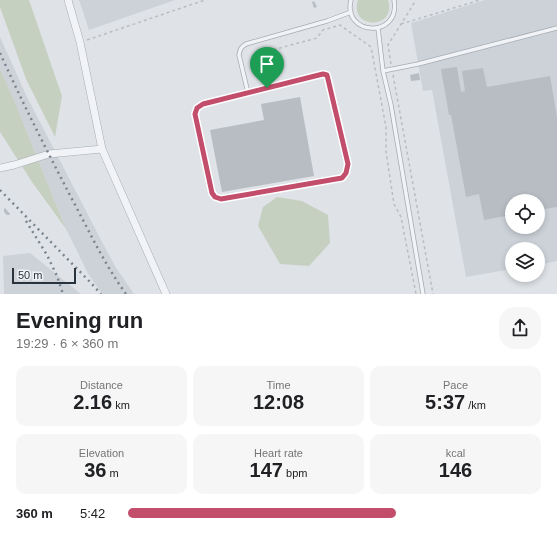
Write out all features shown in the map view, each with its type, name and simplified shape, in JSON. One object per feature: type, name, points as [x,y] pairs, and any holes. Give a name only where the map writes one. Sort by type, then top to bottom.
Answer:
[{"type":"street","points":[[68,0],[80,42],[102,149],[166,294]]},
{"type":"street","points":[[0,168],[49,154],[102,149]]},
{"type":"lane","points":[[351,0],[350,4],[353,18],[358,24],[371,29],[385,25],[390,20],[394,13],[394,0]]},
{"type":"lane","points":[[248,93],[239,55],[242,47],[246,44],[327,21],[351,12]]},
{"type":"lane","points":[[378,28],[383,71],[391,105],[423,294]]},
{"type":"lane","points":[[383,71],[418,64],[557,28]]},
{"type":"lane","points":[[323,74],[327,75],[348,164],[346,173],[342,178],[221,199],[215,197],[212,193],[195,114],[197,108],[203,104],[248,93],[323,74]]},
{"type":"path","points":[[80,42],[205,0]]},
{"type":"path","points":[[416,0],[388,45],[433,294]]},
{"type":"path","points":[[401,24],[480,0]]},
{"type":"path","points":[[267,88],[261,53],[317,38],[322,30],[340,25],[371,47],[386,127],[386,152],[394,204],[401,217],[416,294]]},
{"type":"shaded area","points":[[79,0],[175,0],[89,30]]},
{"type":"shaded area","points":[[485,0],[557,0],[557,261],[545,264],[545,242],[505,242],[505,270],[466,277],[432,90],[423,91],[411,23]]},
{"type":"shaded area","points":[[0,37],[26,95],[100,238],[115,266],[134,294],[102,294],[87,272],[66,229],[0,69]]},
{"type":"shaded area","points":[[30,253],[81,294],[4,294],[3,256]]},
{"type":"green space","points":[[0,0],[29,0],[62,96],[55,137],[26,79],[0,7]]},
{"type":"green space","points":[[358,0],[388,0],[389,10],[386,17],[380,21],[366,21],[360,17],[357,10]]},
{"type":"green space","points":[[0,69],[66,229],[32,182],[0,132]]},
{"type":"green space","points":[[277,197],[302,201],[328,215],[330,243],[309,266],[280,264],[258,226],[263,207]]},
{"type":"building","points":[[314,1],[317,7],[314,8],[312,2]]},
{"type":"building","points":[[457,67],[461,92],[465,91],[462,71],[483,68],[487,87],[550,76],[557,117],[557,207],[545,209],[545,194],[505,194],[505,216],[484,220],[479,194],[466,197],[441,69]]},
{"type":"building","points":[[419,73],[420,80],[411,81],[410,75]]},
{"type":"building","points":[[300,97],[314,176],[222,192],[210,130],[264,120],[261,104]]},
{"type":"building","points":[[5,208],[10,214],[9,215],[4,212]]},
{"type":"railway","points":[[0,53],[54,165],[111,272],[126,294]]},
{"type":"railway","points":[[0,190],[101,294]]},
{"type":"railway","points":[[26,221],[47,255],[57,276],[63,294]]},
{"type":"route","points":[[323,74],[327,75],[348,164],[346,173],[342,178],[221,199],[215,197],[212,193],[195,114],[197,108],[203,104],[267,88],[323,74]]}]
